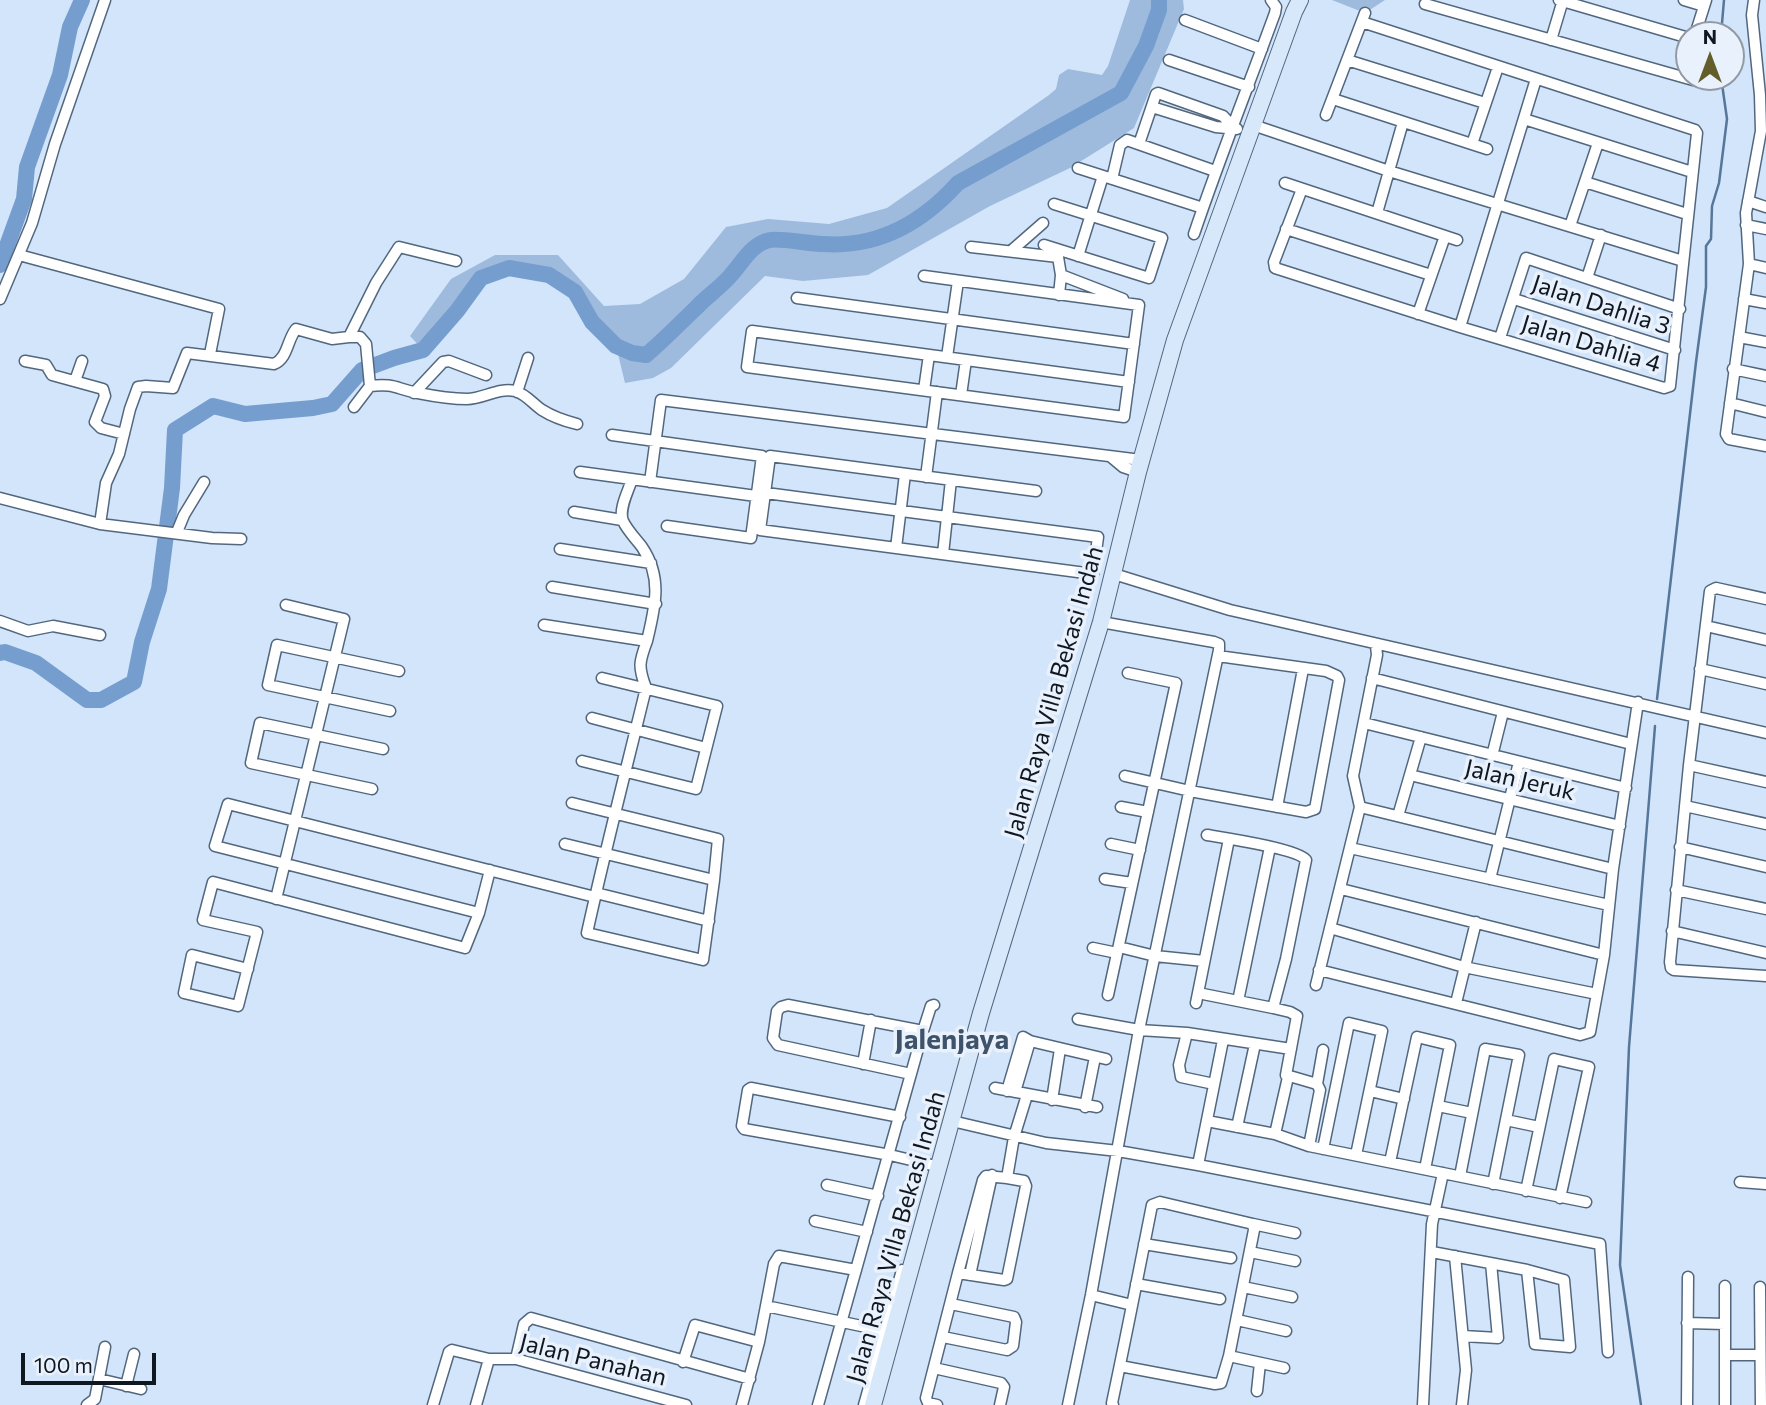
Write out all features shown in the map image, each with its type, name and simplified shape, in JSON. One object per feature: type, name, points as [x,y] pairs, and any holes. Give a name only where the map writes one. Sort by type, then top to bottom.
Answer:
[{"type":"main road","name":"Jalan Raya Villa Bekasi Indah","points":[[873,1405],[889,1332],[936,1166],[952,1121],[981,1013],[1101,622],[1175,340],[1300,0]]},
{"type":"street","points":[[0,299],[19,255],[106,0]]},
{"type":"street","points":[[1194,234],[1276,10],[1275,3],[1270,0]]},
{"type":"street","points":[[1551,40],[1562,0],[1675,34]]},
{"type":"street","points":[[1684,0],[1705,3],[1699,21]]},
{"type":"street","points":[[1754,0],[1752,15],[1761,57],[1763,132],[1748,201],[1746,225],[1749,264],[1726,434],[1727,438],[1766,446]]},
{"type":"street","points":[[1421,16],[1426,2],[1675,75]]},
{"type":"street","points":[[1326,115],[1363,17],[1498,67],[1696,131],[1675,351]]},
{"type":"street","points":[[1185,20],[1262,49]]},
{"type":"street","points":[[1169,60],[1248,88]]},
{"type":"street","points":[[1347,60],[1485,103]]},
{"type":"street","points":[[1472,144],[1498,67]]},
{"type":"street","points":[[1460,327],[1536,79]]},
{"type":"street","points":[[1139,144],[1156,94],[1223,116],[1234,128]]},
{"type":"street","points":[[1332,99],[1487,149]]},
{"type":"street","points":[[1152,107],[1216,127],[1252,130],[1683,261]]},
{"type":"street","points":[[1524,119],[1692,172]]},
{"type":"street","points":[[1377,213],[1403,122]]},
{"type":"street","points":[[1078,256],[1091,215],[1122,142],[1127,140],[1215,171]]},
{"type":"street","points":[[1570,226],[1598,142]]},
{"type":"street","points":[[1754,167],[1766,170]]},
{"type":"street","points":[[1078,168],[1203,208]]},
{"type":"street","points":[[1585,182],[1687,214]]},
{"type":"street","points":[[1285,183],[1457,240]]},
{"type":"street","points":[[1302,189],[1286,229],[1431,275]]},
{"type":"street","points":[[1748,201],[1766,207]]},
{"type":"street","points":[[971,247],[1011,251],[1040,250],[1078,256],[1149,278],[1162,238],[1054,204]]},
{"type":"street","points":[[1011,251],[1043,223],[1040,250]]},
{"type":"street","points":[[1746,225],[1766,229]]},
{"type":"street","name":"Jalan Dahlia 4","points":[[1286,229],[1274,262],[1275,268],[1418,314],[1669,388],[1675,351]]},
{"type":"street","points":[[1587,278],[1601,235]]},
{"type":"street","points":[[1418,314],[1445,236]]},
{"type":"street","points":[[349,337],[397,248],[456,261]]},
{"type":"street","points":[[1040,250],[1058,257],[1061,275],[1059,295]]},
{"type":"street","points":[[19,255],[219,309],[210,354]]},
{"type":"street","points":[[1500,338],[1526,258],[1680,309]]},
{"type":"street","points":[[1749,264],[1766,268]]},
{"type":"street","points":[[1061,275],[1139,305]]},
{"type":"street","points":[[924,276],[1139,305]]},
{"type":"street","points":[[947,357],[958,281]]},
{"type":"street","points":[[797,298],[1134,344]]},
{"type":"street","name":"Jalan Dahlia 3","points":[[1514,299],[1675,351]]},
{"type":"street","points":[[1744,299],[1766,303]]},
{"type":"street","points":[[1129,382],[752,331],[747,367],[1124,417],[1129,382],[1139,305]]},
{"type":"street","points":[[100,524],[106,483],[119,454],[138,387],[173,388],[187,352],[274,364],[279,363],[284,356],[296,329],[331,339],[360,337],[369,350],[370,382],[354,407]]},
{"type":"street","points":[[1739,337],[1766,342]]},
{"type":"street","points":[[924,390],[929,355]]},
{"type":"street","points":[[517,392],[528,358]]},
{"type":"street","points":[[75,381],[82,360]]},
{"type":"street","points":[[961,395],[966,360]]},
{"type":"street","points":[[25,361],[46,365],[52,375],[103,389],[105,396],[95,422],[101,428],[124,434]]},
{"type":"street","points":[[414,393],[443,362],[449,361],[486,375]]},
{"type":"street","points":[[1733,369],[1766,376]]},
{"type":"street","points":[[370,382],[396,385],[414,393],[471,399],[502,391],[517,392],[549,414],[577,424]]},
{"type":"street","points":[[929,477],[941,393]]},
{"type":"street","points":[[650,482],[661,400],[1125,457],[1140,466]]},
{"type":"street","points":[[1730,403],[1766,412]]},
{"type":"street","points":[[580,472],[650,482],[761,495],[900,511],[1098,537],[1093,574],[761,530],[761,495],[762,456],[612,435]]},
{"type":"street","points":[[667,526],[751,538],[770,456],[1036,491]]},
{"type":"street","points":[[896,548],[905,474]]},
{"type":"street","points":[[572,803],[615,813],[718,839],[704,960],[587,933],[595,895],[615,813],[625,772],[646,688],[639,671],[640,659],[656,604],[656,585],[651,564],[622,520],[622,509],[632,479]]},
{"type":"street","points":[[943,554],[951,480]]},
{"type":"street","points":[[174,532],[204,482]]},
{"type":"street","points":[[0,498],[100,524],[241,539]]},
{"type":"street","points":[[574,512],[622,520]]},
{"type":"street","points":[[560,549],[651,564]]},
{"type":"street","points":[[1114,574],[1230,610],[1766,733]]},
{"type":"street","points":[[552,587],[656,604]]},
{"type":"street","points":[[1766,599],[1712,589],[1689,765],[1670,962],[1672,970],[1766,976]]},
{"type":"street","points":[[276,899],[344,619],[286,605]]},
{"type":"street","points":[[0,621],[28,631],[53,626],[100,635]]},
{"type":"street","points":[[1068,1405],[1091,1295],[1139,1030],[1219,647],[1216,643],[1101,622]]},
{"type":"street","points":[[544,625],[647,641]]},
{"type":"street","points":[[1706,626],[1766,640]]},
{"type":"street","points":[[390,710],[268,685],[277,645],[399,670]]},
{"type":"street","points":[[1316,985],[1360,807],[1353,776],[1377,655],[1376,645]]},
{"type":"street","points":[[1125,776],[1190,791],[1306,813],[1313,812],[1316,808],[1340,685],[1337,676],[1218,656]]},
{"type":"street","points":[[1277,807],[1303,669]]},
{"type":"street","points":[[1700,669],[1766,684]]},
{"type":"street","points":[[1108,995],[1176,683],[1128,673]]},
{"type":"street","points":[[582,761],[696,789],[717,706],[602,678]]},
{"type":"street","points":[[1372,678],[1631,744]]},
{"type":"street","points":[[1319,970],[1584,1035],[1590,1032],[1604,955],[1631,744],[1644,704]]},
{"type":"street","points":[[1492,756],[1503,712]]},
{"type":"street","points":[[592,718],[706,748]]},
{"type":"street","points":[[372,789],[251,763],[260,723],[383,749]]},
{"type":"street","points":[[1364,723],[1626,788]]},
{"type":"street","points":[[1398,816],[1421,737]]},
{"type":"street","points":[[1490,879],[1519,762]]},
{"type":"street","points":[[1689,765],[1766,782]]},
{"type":"street","name":"Jalan Jeruk","points":[[1410,775],[1620,825]]},
{"type":"street","points":[[479,913],[215,846],[228,804],[490,870],[709,921]]},
{"type":"street","points":[[1685,806],[1766,824]]},
{"type":"street","points":[[1121,807],[1148,813]]},
{"type":"street","points":[[1360,807],[1613,869]]},
{"type":"street","points":[[1207,835],[1302,855],[1306,860],[1273,1008]]},
{"type":"street","points":[[1229,839],[1197,998],[1238,1001],[1294,1013],[1297,1016],[1286,1073],[1288,1077],[1275,1134]]},
{"type":"street","points":[[565,844],[714,880]]},
{"type":"street","points":[[1111,844],[1140,850]]},
{"type":"street","points":[[1238,1001],[1270,847]]},
{"type":"street","points":[[1680,847],[1766,867]]},
{"type":"street","points":[[1350,849],[1609,905]]},
{"type":"street","points":[[248,969],[192,956],[184,993],[239,1006],[248,969],[257,932],[203,920],[213,882],[465,948],[479,913],[490,870]]},
{"type":"street","points":[[1105,879],[1132,883]]},
{"type":"street","points":[[1341,889],[1604,955]]},
{"type":"street","points":[[1676,890],[1766,909]]},
{"type":"street","points":[[1456,1003],[1476,922]]},
{"type":"street","points":[[1329,928],[1464,967],[1597,994]]},
{"type":"street","points":[[1672,930],[1766,953]]},
{"type":"street","points":[[1093,948],[1204,961]]},
{"type":"street","points":[[818,1405],[923,1031],[934,1004]]},
{"type":"street","points":[[911,1074],[775,1043],[773,1038],[777,1011],[788,1005],[923,1031]]},
{"type":"street","points":[[900,1117],[750,1088],[743,1129],[890,1155],[936,1166],[973,1017]]},
{"type":"street","points":[[1077,1019],[1139,1030],[1187,1033],[1290,1049]]},
{"type":"street","points":[[863,1063],[871,1020]]},
{"type":"street","points":[[1323,1149],[1349,1023],[1382,1031],[1356,1155]]},
{"type":"street","points":[[1187,1033],[1179,1065],[1181,1077],[1214,1084]]},
{"type":"street","points":[[1390,1162],[1417,1037],[1450,1045],[1425,1169]]},
{"type":"street","points":[[1198,1165],[1223,1040]]},
{"type":"street","points":[[995,1088],[1016,1093],[1091,1107],[1101,1058],[1030,1041],[1016,1093],[1014,1137],[1007,1178]]},
{"type":"street","points":[[1237,1127],[1255,1044]]},
{"type":"street","points":[[1052,1100],[1060,1049]]},
{"type":"street","points":[[1460,1176],[1485,1049],[1519,1055],[1493,1184]]},
{"type":"street","points":[[1309,1146],[1320,1090],[1317,1084],[1323,1050]]},
{"type":"street","points":[[1526,1191],[1554,1059],[1588,1066],[1560,1198]]},
{"type":"street","points":[[1288,1077],[1317,1084]]},
{"type":"street","points":[[1370,1091],[1404,1099]]},
{"type":"street","points":[[1438,1106],[1472,1113]]},
{"type":"street","points":[[1506,1120],[1539,1128]]},
{"type":"street","points":[[952,1121],[1014,1137],[1198,1165],[1600,1244],[1608,1352]]},
{"type":"street","points":[[1207,1121],[1275,1134],[1323,1149],[1586,1202]]},
{"type":"street","points":[[1423,1405],[1432,1224],[1443,1173]]},
{"type":"street","points":[[937,1405],[928,1403],[926,1398],[951,1304],[964,1274],[982,1180],[992,1175],[1024,1181],[1026,1186],[1007,1279],[964,1274]]},
{"type":"street","points":[[1740,1182],[1766,1184]]},
{"type":"street","points":[[827,1185],[878,1196]]},
{"type":"street","points":[[1113,1405],[1152,1205],[1155,1203],[1294,1233]]},
{"type":"street","points":[[815,1221],[867,1233]]},
{"type":"street","points":[[1120,1366],[1218,1385],[1224,1380],[1250,1252],[1253,1224]]},
{"type":"street","points":[[1144,1244],[1231,1258]]},
{"type":"street","points":[[1250,1252],[1295,1261]]},
{"type":"street","points":[[1432,1252],[1527,1270],[1564,1280],[1570,1347],[1535,1344],[1527,1270]]},
{"type":"street","points":[[742,1405],[759,1342],[774,1264],[779,1256],[856,1270]]},
{"type":"street","points":[[1455,1256],[1466,1370],[1462,1405]]},
{"type":"street","points":[[1463,1336],[1499,1338],[1491,1263]]},
{"type":"street","points":[[1687,1405],[1688,1276]]},
{"type":"street","points":[[1136,1284],[1220,1299]]},
{"type":"street","points":[[1725,1286],[1726,1405]]},
{"type":"street","points":[[1243,1287],[1292,1297]]},
{"type":"street","points":[[1760,1287],[1763,1300],[1761,1405]]},
{"type":"street","points":[[1091,1295],[1132,1305]]},
{"type":"street","points":[[943,1337],[1007,1350],[1013,1346],[1016,1322],[1014,1317],[951,1304]]},
{"type":"street","points":[[766,1306],[889,1332],[864,1405]]},
{"type":"street","points":[[516,1359],[524,1324],[531,1318],[750,1379]]},
{"type":"street","points":[[1237,1320],[1286,1331]]},
{"type":"street","points":[[1687,1323],[1725,1324]]},
{"type":"street","points":[[683,1362],[695,1325],[759,1342]]},
{"type":"street","points":[[88,1405],[95,1399],[105,1347]]},
{"type":"street","name":"Jalan Panahan","points":[[433,1405],[450,1351],[489,1359],[516,1359],[686,1405]]},
{"type":"street","points":[[126,1385],[134,1354]]},
{"type":"street","points":[[1725,1355],[1760,1355]]},
{"type":"street","points":[[1229,1356],[1283,1368]]},
{"type":"street","points":[[476,1405],[489,1359]]},
{"type":"street","points":[[1257,1391],[1260,1363]]},
{"type":"street","points":[[934,1368],[1001,1383],[1004,1387],[1000,1405]]},
{"type":"street","points":[[99,1379],[141,1389]]},
{"type":"shaded area","points":[[1130,0],[1183,0],[1184,9],[1134,128],[1070,168],[990,206],[868,275],[803,281],[765,276],[671,368],[653,378],[625,383],[616,346],[592,322],[575,292],[549,274],[509,268],[481,278],[423,350],[410,336],[451,279],[495,255],[558,255],[604,306],[640,304],[684,279],[726,227],[768,219],[829,224],[887,208],[1049,95],[1056,89],[1059,75],[1068,69],[1102,75],[1108,66]]},
{"type":"shaded area","points":[[1332,0],[1385,0],[1365,13]]},
{"type":"waterway","points":[[0,265],[24,199],[27,167],[60,75],[70,27],[82,0]]},
{"type":"waterway","points":[[0,653],[5,652],[36,663],[87,700],[101,700],[134,682],[142,642],[159,589],[172,488],[175,430],[213,406],[245,414],[332,404],[362,370],[423,350],[481,278],[509,268],[549,275],[575,292],[592,322],[616,346],[632,353],[646,355],[727,279],[752,249],[763,242],[775,240],[843,244],[862,242],[897,230],[929,210],[958,183],[1121,93],[1146,46],[1159,10],[1159,0]]},
{"type":"waterway","points":[[1722,21],[1724,0]]},
{"type":"waterway","points":[[1657,699],[1706,287],[1706,246],[1711,239],[1712,206],[1719,183],[1727,119],[1723,91]]},
{"type":"waterway","points":[[1641,1405],[1620,1265],[1629,1047],[1655,726]]},
{"type":"district","name":"Jalenjaya","points":[[952,1040]]}]
